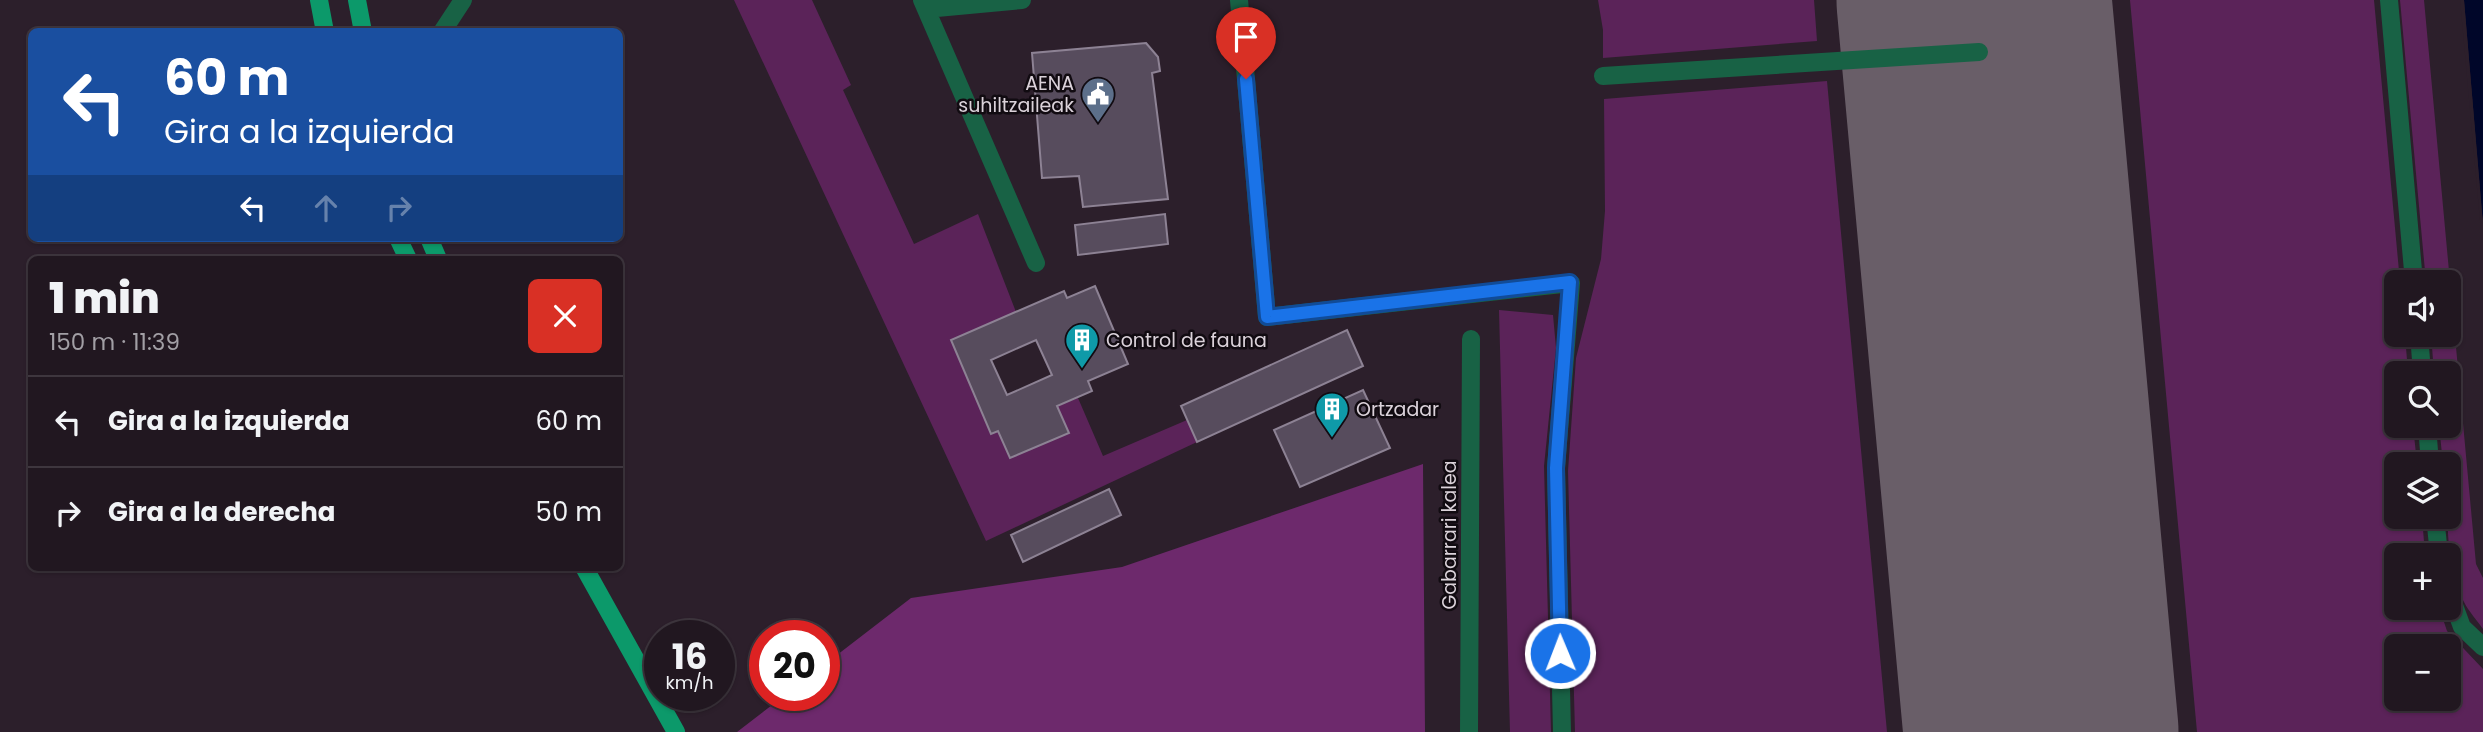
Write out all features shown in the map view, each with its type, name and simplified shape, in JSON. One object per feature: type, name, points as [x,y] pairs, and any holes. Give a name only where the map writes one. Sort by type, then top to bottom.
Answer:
[{"type":"main road","points":[[319,0],[324,28]]},
{"type":"main road","points":[[357,0],[362,28]]},
{"type":"main road","points":[[586,571],[676,732]]},
{"type":"street","points":[[445,28],[463,0]]},
{"type":"street","points":[[1022,0],[924,5],[1036,263]]},
{"type":"street","points":[[1239,0],[1267,317],[1570,282],[1556,468],[1562,732]]},
{"type":"street","points":[[2389,0],[2413,270]]},
{"type":"street","points":[[1603,76],[1979,52]]},
{"type":"street","name":"Gabarrari kalea","points":[[1469,732],[1471,339]]},
{"type":"street","points":[[2459,620],[2462,627],[2483,647]]},
{"type":"shaded area","points":[[734,0],[812,0],[851,85],[843,90],[914,244],[978,214],[1016,312],[951,340],[991,434],[998,431],[1068,432],[1057,406],[1078,398],[1103,456],[1187,420],[1197,442],[986,541]]},
{"type":"shaded area","points":[[1598,0],[1814,0],[1817,41],[1603,58],[1603,30]]},
{"type":"shaded area","points":[[2130,0],[2374,0],[2399,270],[2384,270],[2384,347],[2406,347],[2407,361],[2384,361],[2384,438],[2414,438],[2416,452],[2384,452],[2384,529],[2423,529],[2424,543],[2384,543],[2384,620],[2443,620],[2450,634],[2384,634],[2384,711],[2461,711],[2461,646],[2483,669],[2483,732],[2197,732]]},
{"type":"shaded area","points":[[2400,0],[2424,0],[2449,270],[2425,270]]},
{"type":"shaded area","points":[[1827,81],[1887,732],[1575,732],[1568,471],[1576,358],[1601,259],[1605,211],[1604,99]]},
{"type":"shaded area","points":[[1499,310],[1553,315],[1556,348],[1544,466],[1551,732],[1510,732]]},
{"type":"shaded area","points":[[2432,347],[2456,347],[2457,361],[2433,361]]},
{"type":"shaded area","points":[[2461,401],[2476,564],[2483,578],[2483,629],[2461,595],[2461,543],[2449,543],[2449,529],[2461,529],[2461,452],[2442,452],[2440,438],[2461,438]]},
{"type":"shaded area","points":[[1423,464],[1425,732],[737,732],[764,711],[840,711],[840,653],[911,598],[1122,567]]},
{"type":"water","points":[[2464,0],[2483,0],[2483,220],[2482,214]]},
{"type":"pier","points":[[2460,0],[2464,0],[2483,224],[2480,221]]},
{"type":"building","name":"AENA suhiltzaileak","points":[[1146,43],[1158,57],[1160,71],[1152,73],[1168,199],[1083,207],[1079,176],[1042,178],[1032,53]]},
{"type":"building","points":[[1165,214],[1168,244],[1078,255],[1075,225]]},
{"type":"building","name":"Control de fauna","points":[[1095,286],[1128,364],[1088,381],[1092,391],[1057,406],[1069,433],[1010,458],[998,431],[991,434],[951,340],[1064,291],[1067,298]],"holes":[[[1036,340],[1052,375],[1007,395],[991,360]]]},
{"type":"building","points":[[1347,330],[1363,366],[1197,442],[1181,406]]},
{"type":"building","name":"Ortzadar","points":[[1363,390],[1390,448],[1300,487],[1274,430]]},
{"type":"building","points":[[1109,489],[1121,515],[1023,562],[1011,535]]},
{"type":"runway","points":[[1974,0],[2041,732]]},
{"type":"place","name":"AENA suhiltzaileak","points":[[1098,124]]},
{"type":"place","name":"Control de fauna","points":[[1082,370]]},
{"type":"place","name":"Ortzadar","points":[[1332,439]]},
{"type":"route","points":[[1246,79],[1267,317],[1570,282],[1556,468],[1560,653]]}]
